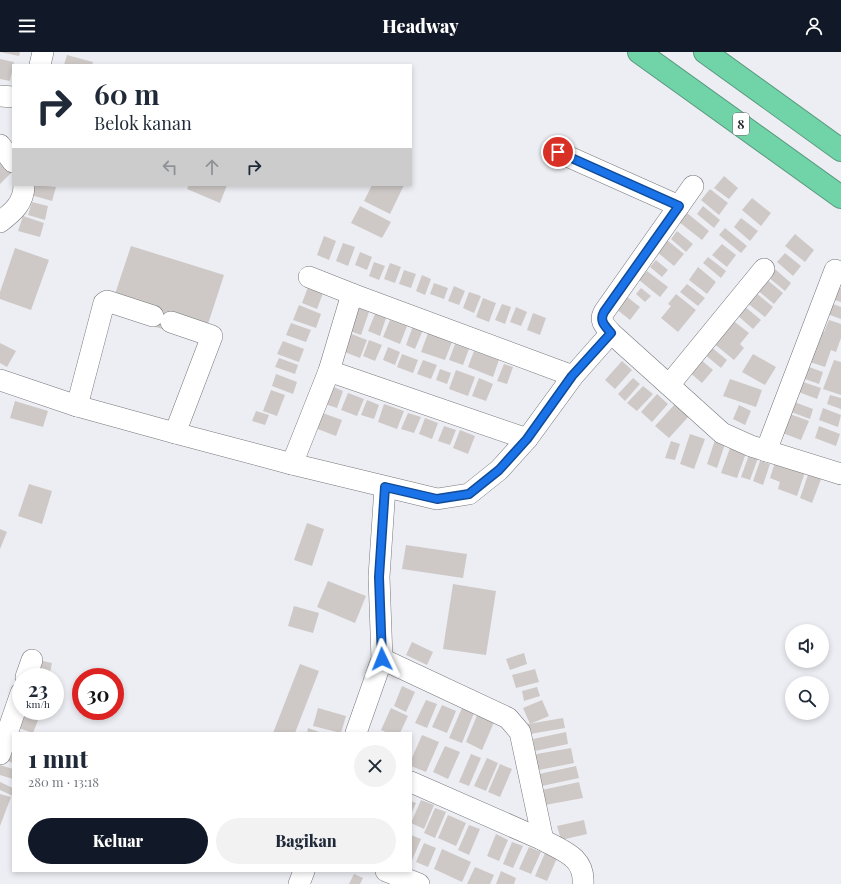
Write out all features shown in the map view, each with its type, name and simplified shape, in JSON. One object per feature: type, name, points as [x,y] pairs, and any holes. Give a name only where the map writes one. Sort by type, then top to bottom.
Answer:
[{"type":"highway","name":"8","points":[[639,52],[841,197]]},
{"type":"highway","points":[[704,52],[719,60],[841,150]]},
{"type":"street","points":[[40,64],[43,52]]},
{"type":"street","points":[[0,96],[12,97]]},
{"type":"street","points":[[0,145],[12,161]]},
{"type":"street","points":[[558,152],[679,206]]},
{"type":"street","points":[[0,222],[17,208],[24,192],[24,186]]},
{"type":"street","points":[[694,186],[604,312],[601,317],[602,322],[611,333],[722,433],[766,451],[841,474]]},
{"type":"street","points":[[669,385],[764,269]]},
{"type":"street","points":[[766,451],[835,270]]},
{"type":"street","points":[[309,277],[572,376]]},
{"type":"street","points":[[292,464],[329,371],[352,294]]},
{"type":"street","points":[[77,406],[104,302],[107,301],[212,336],[175,433]]},
{"type":"street","points":[[0,380],[77,406],[175,433],[292,464],[437,499],[469,494],[499,470],[527,439],[572,376],[611,333]]},
{"type":"street","points":[[329,371],[527,439]]},
{"type":"street","points":[[356,732],[382,659],[379,577],[385,487]]},
{"type":"street","points":[[382,659],[508,718],[514,724],[520,732],[543,840]]},
{"type":"street","points":[[0,754],[12,719]]},
{"type":"street","points":[[412,782],[543,840],[574,858],[584,874],[583,884]]},
{"type":"street","points":[[299,884],[304,872]]},
{"type":"street","points":[[389,872],[419,884]]},
{"type":"building","points":[[0,52],[20,52],[19,56]]},
{"type":"building","points":[[67,55],[93,62],[92,64],[64,64]]},
{"type":"building","points":[[0,59],[14,62],[12,64],[10,81],[0,79]]},
{"type":"building","points":[[0,162],[11,173],[0,184]]},
{"type":"building","points":[[724,176],[738,188],[729,199],[714,188]]},
{"type":"building","points":[[34,186],[56,187],[52,201],[31,195]]},
{"type":"building","points":[[188,186],[227,186],[220,203],[187,189]]},
{"type":"building","points":[[372,186],[404,186],[390,214],[364,201]]},
{"type":"building","points":[[710,189],[728,203],[719,215],[701,200]]},
{"type":"building","points":[[752,198],[771,213],[761,226],[742,210]]},
{"type":"building","points":[[32,202],[48,206],[45,220],[28,215]]},
{"type":"building","points":[[360,206],[391,222],[382,238],[351,223]]},
{"type":"building","points":[[703,206],[720,220],[714,228],[697,214]]},
{"type":"building","points":[[687,213],[709,231],[702,240],[679,222]]},
{"type":"building","points":[[23,216],[44,223],[40,237],[18,231]]},
{"type":"building","points":[[741,218],[758,231],[750,241],[734,227]]},
{"type":"building","points":[[725,228],[747,246],[741,253],[719,235]]},
{"type":"building","points":[[677,231],[693,244],[686,252],[671,239]]},
{"type":"building","points":[[795,234],[814,250],[805,262],[785,246]]},
{"type":"building","points":[[324,236],[336,241],[329,260],[317,255]]},
{"type":"building","points":[[667,240],[684,254],[674,266],[657,252]]},
{"type":"building","points":[[343,243],[355,247],[348,266],[336,261]]},
{"type":"building","points":[[722,244],[736,255],[727,267],[712,255]]},
{"type":"building","points":[[131,246],[224,275],[208,324],[168,331],[150,325],[115,294]]},
{"type":"building","points":[[15,248],[49,260],[31,310],[0,299],[0,292]]},
{"type":"building","points":[[360,252],[372,257],[367,270],[355,265]]},
{"type":"building","points":[[785,253],[801,266],[793,276],[777,262]]},
{"type":"building","points":[[708,257],[726,271],[721,278],[703,263]]},
{"type":"building","points":[[656,260],[668,270],[662,277],[650,267]]},
{"type":"building","points":[[374,262],[385,266],[379,280],[369,276]]},
{"type":"building","points":[[390,263],[401,267],[395,283],[384,279]]},
{"type":"building","points":[[698,267],[716,282],[707,294],[689,280]]},
{"type":"building","points":[[775,269],[791,283],[785,291],[768,277]]},
{"type":"building","points":[[404,270],[416,274],[411,288],[399,284]]},
{"type":"building","points":[[647,271],[668,287],[660,297],[639,280]]},
{"type":"building","points":[[422,275],[431,279],[425,295],[416,291]]},
{"type":"building","points":[[765,278],[783,293],[774,304],[756,289]]},
{"type":"building","points":[[310,282],[325,288],[317,309],[302,303]]},
{"type":"building","points":[[434,283],[448,288],[444,299],[430,294]]},
{"type":"building","points":[[687,284],[705,298],[698,306],[680,292]]},
{"type":"building","points":[[454,286],[465,291],[459,305],[448,301]]},
{"type":"building","points":[[836,286],[841,288],[841,302],[832,299]]},
{"type":"building","points":[[641,288],[651,296],[645,302],[636,294]]},
{"type":"building","points":[[469,292],[481,296],[474,313],[463,308]]},
{"type":"building","points":[[755,292],[773,307],[765,317],[746,302]]},
{"type":"building","points":[[676,294],[696,310],[678,332],[661,318],[671,306],[668,304]]},
{"type":"building","points":[[626,296],[640,307],[630,320],[615,308]]},
{"type":"building","points":[[483,298],[496,303],[489,322],[476,317]]},
{"type":"building","points":[[830,303],[841,307],[841,319],[827,314]]},
{"type":"building","points":[[502,304],[511,307],[505,324],[495,320]]},
{"type":"building","points":[[299,305],[321,314],[316,328],[293,320]]},
{"type":"building","points":[[744,306],[761,320],[753,329],[737,315]]},
{"type":"building","points":[[356,307],[369,312],[361,335],[347,330]]},
{"type":"building","points":[[516,307],[527,312],[521,326],[510,322]]},
{"type":"building","points":[[533,313],[546,318],[540,335],[527,330]]},
{"type":"building","points":[[375,314],[386,318],[380,336],[368,331]]},
{"type":"building","points":[[731,319],[749,333],[740,344],[744,348],[734,360],[712,342]]},
{"type":"building","points":[[390,320],[407,326],[400,344],[383,337]]},
{"type":"building","points":[[829,320],[841,324],[841,338],[836,352],[831,350],[825,367],[810,362],[821,331],[824,332]]},
{"type":"building","points":[[291,323],[311,330],[306,342],[286,335]]},
{"type":"building","points":[[413,326],[423,330],[415,349],[406,345]]},
{"type":"building","points":[[344,331],[367,340],[360,358],[337,349]]},
{"type":"building","points":[[428,333],[452,342],[445,360],[421,352]]},
{"type":"building","points":[[369,340],[382,345],[375,361],[363,356]]},
{"type":"building","points":[[283,341],[304,349],[299,362],[277,354]]},
{"type":"building","points":[[0,343],[16,351],[7,367],[0,363]]},
{"type":"building","points":[[455,344],[469,349],[463,365],[449,360]]},
{"type":"building","points":[[710,346],[727,360],[721,368],[704,354]]},
{"type":"building","points":[[388,347],[400,352],[395,365],[383,360]]},
{"type":"building","points":[[474,351],[499,360],[493,377],[468,367]]},
{"type":"building","points":[[402,354],[418,360],[413,373],[397,367]]},
{"type":"building","points":[[753,354],[776,367],[765,385],[742,372]]},
{"type":"building","points":[[279,358],[298,365],[295,374],[275,367]]},
{"type":"building","points":[[700,359],[713,370],[702,383],[689,372]]},
{"type":"building","points":[[423,360],[437,365],[431,379],[417,374]]},
{"type":"building","points":[[834,360],[841,362],[841,395],[823,389]]},
{"type":"building","points":[[622,361],[632,370],[615,389],[605,380]]},
{"type":"building","points":[[504,364],[513,367],[507,384],[497,381]]},
{"type":"building","points":[[806,366],[823,372],[819,384],[802,378]]},
{"type":"building","points":[[440,369],[451,373],[447,384],[436,380]]},
{"type":"building","points":[[456,370],[475,377],[468,396],[449,389]]},
{"type":"building","points":[[276,374],[297,382],[293,394],[272,386]]},
{"type":"building","points":[[479,378],[493,384],[486,401],[472,396]]},
{"type":"building","points":[[633,378],[640,384],[625,401],[618,394]]},
{"type":"building","points":[[730,379],[762,390],[756,407],[723,396]]},
{"type":"building","points":[[800,381],[821,388],[817,399],[796,391]]},
{"type":"building","points":[[329,385],[343,391],[337,408],[322,403]]},
{"type":"building","points":[[643,386],[653,394],[637,411],[627,403]]},
{"type":"building","points":[[271,390],[285,395],[277,416],[263,411]]},
{"type":"building","points":[[348,393],[364,399],[357,416],[341,410]]},
{"type":"building","points":[[657,394],[668,404],[652,422],[641,412]]},
{"type":"building","points":[[830,395],[841,398],[841,409],[827,404]]},
{"type":"building","points":[[367,400],[379,405],[374,419],[361,415]]},
{"type":"building","points":[[789,400],[813,409],[810,419],[786,410]]},
{"type":"building","points":[[15,401],[48,411],[43,427],[10,418]]},
{"type":"building","points":[[676,403],[690,415],[669,438],[655,426]]},
{"type":"building","points":[[384,404],[404,411],[397,429],[378,422]]},
{"type":"building","points":[[739,405],[751,411],[745,425],[733,419]]},
{"type":"building","points":[[823,408],[841,415],[838,427],[819,420]]},
{"type":"building","points":[[256,411],[269,415],[265,425],[252,421]]},
{"type":"building","points":[[320,412],[342,420],[336,436],[315,428]]},
{"type":"building","points":[[408,413],[421,417],[414,433],[401,429]]},
{"type":"building","points":[[787,413],[809,421],[801,440],[780,432]]},
{"type":"building","points":[[425,418],[438,423],[432,439],[419,434]]},
{"type":"building","points":[[444,426],[456,430],[450,445],[438,441]]},
{"type":"building","points":[[819,426],[840,434],[836,446],[815,438]]},
{"type":"building","points":[[460,430],[475,436],[468,454],[453,448]]},
{"type":"building","points":[[690,434],[705,439],[694,469],[680,464]]},
{"type":"building","points":[[715,440],[725,444],[717,468],[707,464]]},
{"type":"building","points":[[671,441],[680,444],[675,460],[665,458]]},
{"type":"building","points":[[730,448],[746,453],[737,478],[721,473]]},
{"type":"building","points":[[749,455],[758,458],[750,480],[741,477]]},
{"type":"building","points":[[776,459],[806,469],[797,496],[778,489],[780,482],[770,478]]},
{"type":"building","points":[[760,461],[770,464],[763,485],[753,481]]},
{"type":"building","points":[[810,469],[823,474],[812,503],[800,498]]},
{"type":"building","points":[[29,484],[52,491],[42,524],[18,516]]},
{"type":"building","points":[[307,523],[324,529],[312,566],[294,560]]},
{"type":"building","points":[[0,529],[7,532],[0,549]]},
{"type":"building","points":[[406,545],[467,554],[463,578],[402,569]]},
{"type":"building","points":[[328,581],[366,596],[355,623],[317,607]]},
{"type":"building","points":[[453,584],[496,591],[486,655],[443,649]]},
{"type":"building","points":[[294,606],[319,613],[313,633],[288,626]]},
{"type":"building","points":[[412,642],[433,652],[427,665],[406,655]]},
{"type":"building","points":[[524,653],[527,664],[510,670],[506,659]]},
{"type":"building","points":[[34,659],[52,663],[51,668],[32,668]]},
{"type":"building","points":[[300,664],[319,671],[295,732],[273,732]]},
{"type":"building","points":[[535,669],[539,682],[516,688],[512,675]]},
{"type":"building","points":[[402,686],[415,692],[406,712],[394,706]]},
{"type":"building","points":[[537,687],[540,696],[524,701],[522,691]]},
{"type":"building","points":[[426,700],[437,704],[427,728],[415,723]]},
{"type":"building","points":[[542,700],[549,716],[530,724],[523,708]]},
{"type":"building","points":[[442,705],[456,711],[447,733],[432,727]]},
{"type":"building","points":[[318,708],[346,716],[341,732],[313,726]]},
{"type":"building","points":[[391,708],[408,716],[400,732],[386,732],[381,730]]},
{"type":"building","points":[[462,708],[474,713],[462,743],[449,738]]},
{"type":"building","points":[[478,713],[495,720],[482,750],[466,742]]},
{"type":"building","points":[[563,718],[565,728],[524,735],[522,725]]},
{"type":"building","points":[[15,720],[38,720],[33,732],[13,726]]},
{"type":"building","points":[[308,728],[319,732],[307,732]]},
{"type":"building","points":[[566,732],[568,744],[535,751],[533,739]]},
{"type":"building","points":[[422,735],[439,742],[426,772],[412,766],[412,758]]},
{"type":"building","points":[[6,746],[12,749],[12,763],[2,759]]},
{"type":"building","points":[[445,746],[460,752],[448,779],[433,772]]},
{"type":"building","points":[[571,748],[574,763],[534,771],[531,755]]},
{"type":"building","points":[[471,754],[481,758],[469,786],[459,782]]},
{"type":"building","points":[[487,758],[498,763],[486,791],[474,786]]},
{"type":"building","points":[[500,764],[512,769],[500,797],[488,792]]},
{"type":"building","points":[[0,765],[12,769],[12,779],[0,775]]},
{"type":"building","points":[[576,766],[579,778],[542,786],[539,774]]},
{"type":"building","points":[[0,782],[12,788],[12,796],[0,790]]},
{"type":"building","points":[[579,782],[583,798],[545,805],[542,790]]},
{"type":"building","points":[[0,794],[11,797],[0,826]]},
{"type":"building","points":[[421,800],[434,805],[424,829],[412,823]]},
{"type":"building","points":[[412,801],[416,803],[412,812]]},
{"type":"building","points":[[435,808],[446,812],[435,838],[424,833]]},
{"type":"building","points":[[448,815],[466,823],[456,846],[438,838]]},
{"type":"building","points":[[584,820],[587,834],[561,840],[557,826]]},
{"type":"building","points":[[469,825],[480,829],[469,855],[458,850]]},
{"type":"building","points":[[496,834],[508,840],[499,861],[487,856]]},
{"type":"building","points":[[412,835],[421,839],[412,861]]},
{"type":"building","points":[[512,842],[523,846],[513,868],[503,864]]},
{"type":"building","points":[[424,843],[436,848],[428,867],[416,862]]},
{"type":"building","points":[[529,847],[541,852],[531,874],[519,869]]},
{"type":"building","points":[[442,849],[471,862],[462,882],[434,869]]},
{"type":"building","points":[[545,853],[557,858],[547,881],[535,876]]},
{"type":"building","points":[[475,867],[494,875],[490,884],[467,884]]},
{"type":"building","points":[[501,871],[516,878],[514,884],[496,884]]},
{"type":"building","points":[[354,874],[363,878],[360,884],[349,884]]},
{"type":"route","points":[[382,659],[379,577],[385,487],[437,499],[469,494],[499,470],[527,439],[572,376],[611,333],[602,322],[601,317],[679,206],[558,152]]}]
